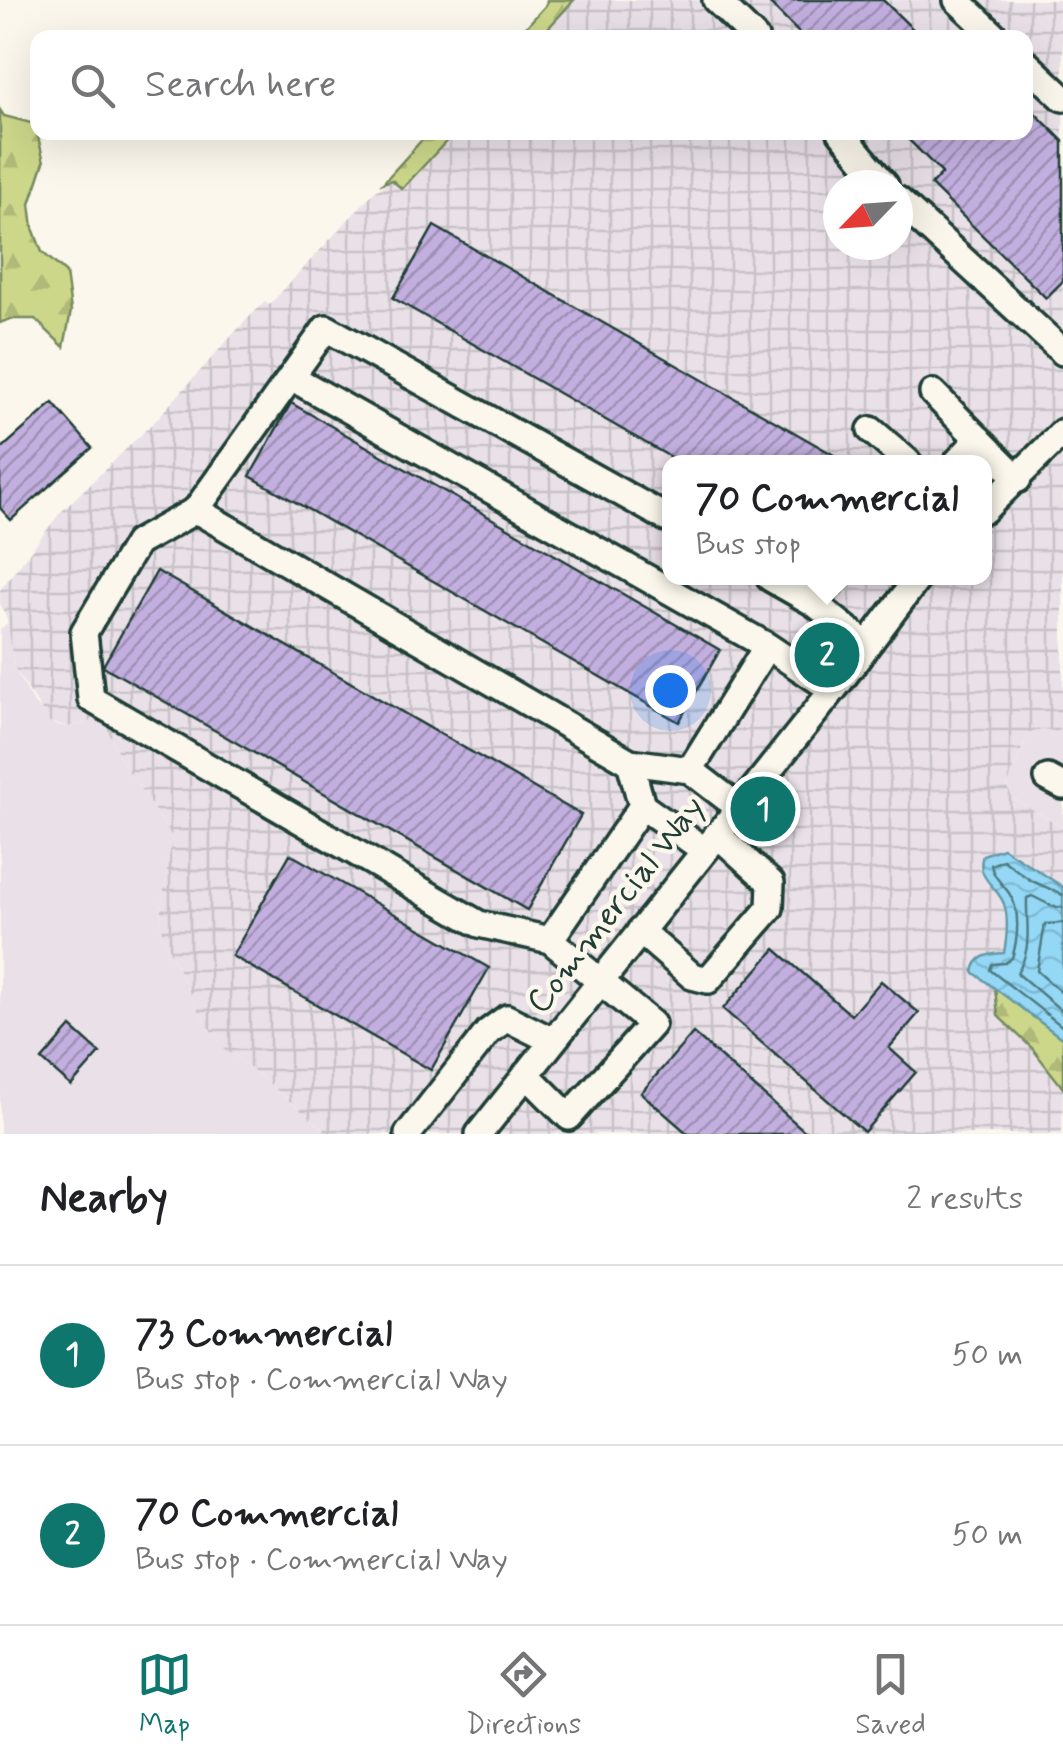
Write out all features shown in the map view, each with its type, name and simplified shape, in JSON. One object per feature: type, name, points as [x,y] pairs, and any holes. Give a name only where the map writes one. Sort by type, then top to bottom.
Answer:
[{"type":"street","points":[[716,0],[747,30]]},
{"type":"street","points":[[956,0],[989,30]]},
{"type":"street","points":[[1033,70],[1063,98]]},
{"type":"street","points":[[848,140],[873,170]]},
{"type":"street","points":[[913,214],[1063,352]]},
{"type":"street","points":[[526,1074],[578,1126],[652,1024],[550,940],[480,924],[91,699],[84,632],[137,543],[196,510],[326,328],[662,516]]},
{"type":"street","points":[[291,377],[766,646],[833,690]]},
{"type":"street","points":[[934,393],[1018,479]]},
{"type":"street","points":[[871,430],[900,455]]},
{"type":"street","points":[[992,503],[1063,432]]},
{"type":"street","points":[[963,455],[978,439]]},
{"type":"street","points":[[196,510],[630,762],[690,770],[738,808]]},
{"type":"street","points":[[783,585],[814,602],[867,645]]},
{"type":"street","points":[[814,602],[829,585]]},
{"type":"street","name":"Commercial Way","points":[[488,1130],[526,1074],[913,585]]},
{"type":"street","points":[[690,770],[766,646]]},
{"type":"street","points":[[630,762],[642,806],[711,842],[772,883],[770,908],[708,980],[692,976],[640,931]]},
{"type":"street","points":[[550,940],[642,806]]},
{"type":"street","points":[[408,1134],[488,1032],[507,1018],[553,1041]]},
{"type":"shaded area","points":[[574,0],[1063,0],[1063,725],[1058,732],[1043,729],[1028,733],[1007,787],[1013,798],[1063,827],[1063,887],[1035,872],[982,875],[1003,902],[1007,934],[1004,953],[994,953],[990,984],[995,988],[998,1016],[1032,1048],[1063,1088],[1062,1134],[329,1134],[224,1050],[199,1012],[162,935],[160,917],[172,837],[120,758],[105,724],[96,721],[68,727],[49,722],[13,666],[0,590],[60,513],[155,421],[245,321],[265,302],[269,305],[374,192],[392,180],[403,188],[448,140],[1033,140],[1033,30],[546,30]]},
{"type":"shaded area","points":[[8,622],[13,666],[34,703],[55,725],[68,727],[96,721],[105,724],[120,758],[172,837],[160,917],[162,935],[199,1012],[224,1049],[329,1134],[0,1134],[0,630]]},
{"type":"shaded area","points":[[1063,725],[1063,827],[1013,798],[1007,787],[1028,733]]},
{"type":"green space","points":[[547,0],[574,0],[546,30],[523,30]]},
{"type":"green space","points":[[0,110],[4,116],[30,123],[30,140],[39,140],[44,162],[30,204],[33,228],[42,252],[66,273],[71,311],[64,347],[35,319],[0,323]]},
{"type":"green space","points":[[422,140],[448,140],[402,189],[392,180],[383,183]]},
{"type":"green space","points":[[995,988],[1063,1039],[1063,1088],[1032,1048],[998,1016]]},
{"type":"water","points":[[1003,848],[1063,887],[1063,1039],[973,972],[980,959],[1004,953],[1006,910],[984,876],[981,863],[983,855]]},
{"type":"building","points":[[766,0],[883,0],[914,30],[796,30]]},
{"type":"building","points":[[1033,111],[1063,141],[1063,281],[1046,298],[931,185],[942,173],[909,140],[1033,140]]},
{"type":"building","points":[[434,226],[834,455],[667,455],[393,298]]},
{"type":"building","points":[[53,403],[92,448],[11,520],[0,508],[0,450]]},
{"type":"building","points":[[291,403],[720,650],[679,722],[250,476]]},
{"type":"building","points":[[157,571],[581,815],[527,910],[103,666]]},
{"type":"building","points":[[290,854],[489,968],[431,1070],[232,956]]},
{"type":"building","points":[[775,949],[851,1015],[881,981],[919,1013],[889,1048],[916,1072],[864,1132],[723,1009]]},
{"type":"building","points":[[71,1027],[100,1053],[71,1086],[42,1060]]},
{"type":"building","points":[[693,1033],[808,1134],[688,1134],[641,1093]]},
{"type":"place","name":"70 Commercial","points":[[827,655]]},
{"type":"place","name":"73 Commercial","points":[[763,809]]}]
